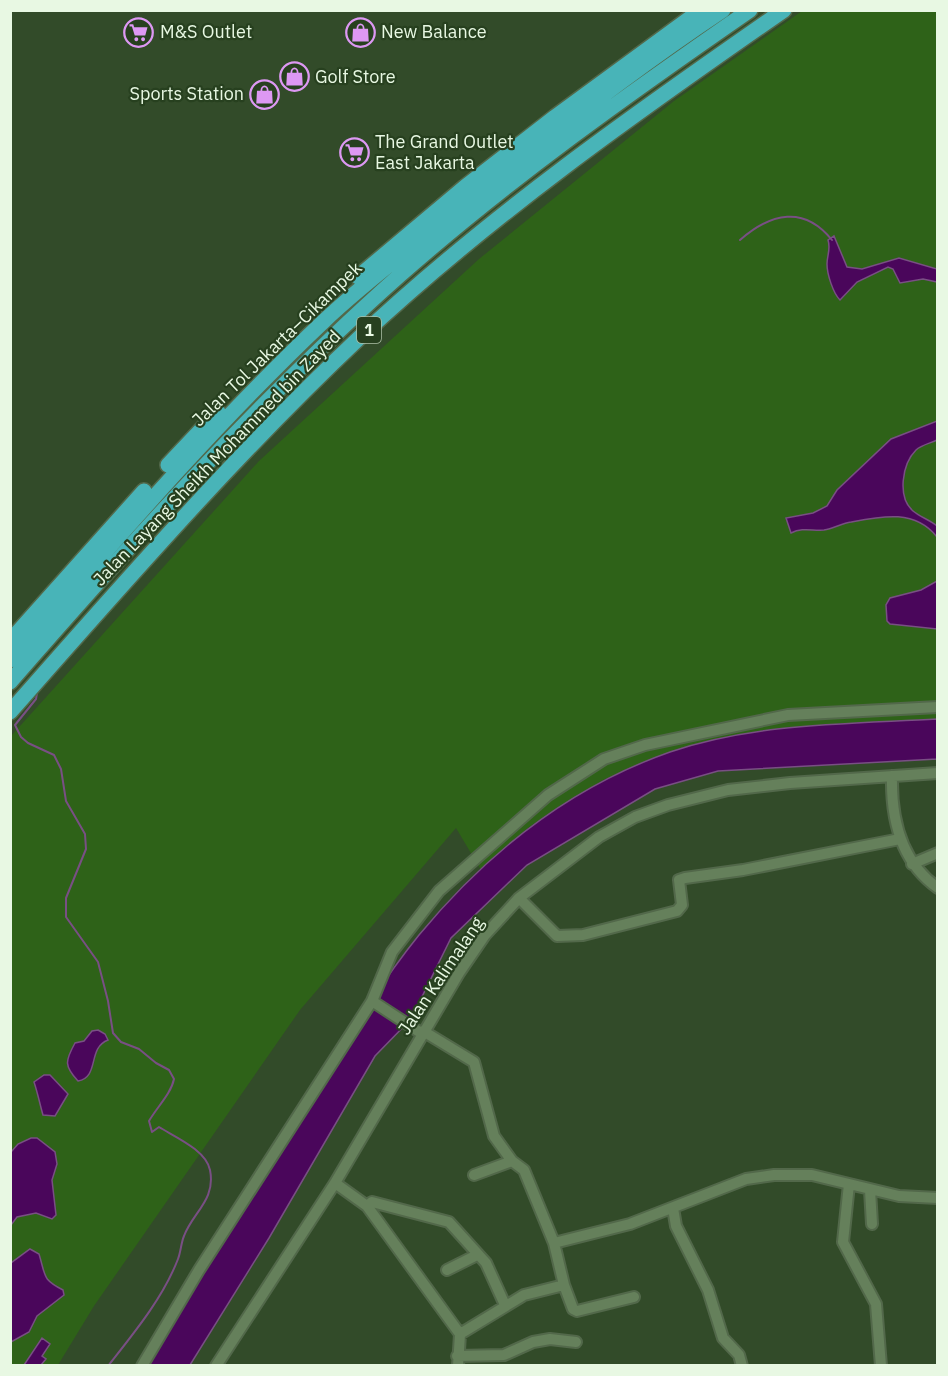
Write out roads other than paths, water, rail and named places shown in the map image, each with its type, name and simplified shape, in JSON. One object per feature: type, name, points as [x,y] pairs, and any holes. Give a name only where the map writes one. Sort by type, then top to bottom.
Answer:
[{"type":"highway","name":"Jalan Layang Sheikh Mohammed bin Zayed","points":[[10,641],[193,437],[284,345],[379,258],[555,117],[701,10]]},
{"type":"highway","name":"Jalan Tol Jakarta–Cikampek","points":[[10,660],[150,499],[325,320],[373,277],[546,138],[723,10]]},
{"type":"highway","name":"Jalan Tol Jakarta–Cikampek","points":[[10,682],[150,522],[339,330],[403,272],[493,198],[651,79],[750,10]]},
{"type":"highway","name":"Jalan Layang Sheikh Mohammed bin Zayed","points":[[10,712],[141,562],[246,451],[360,337],[475,238],[593,146],[784,10]]},
{"type":"street","points":[[142,1365],[199,1270],[374,1003],[392,952],[439,891],[548,795],[604,759],[645,745],[788,715],[938,707]]},
{"type":"street","name":"Jalan Kalimalang","points":[[216,1365],[335,1183],[420,1031],[485,935],[519,898],[599,837],[635,817],[668,805],[728,790],[938,773]]},
{"type":"street","points":[[892,776],[892,809],[900,839],[912,864],[938,888]]},
{"type":"street","points":[[519,898],[557,936],[583,935],[677,911],[682,905],[677,885],[679,880],[685,878],[743,870],[900,839]]},
{"type":"street","points":[[912,864],[938,853]]},
{"type":"street","points":[[374,1003],[474,1062],[494,1136],[512,1161],[524,1170],[554,1243],[564,1285],[573,1309],[577,1311],[634,1297]]},
{"type":"street","points":[[474,1175],[512,1161]]},
{"type":"street","points":[[554,1243],[630,1224],[746,1179],[812,1175],[870,1191],[938,1198]]},
{"type":"street","points":[[335,1183],[367,1206],[460,1334],[458,1361],[504,1355],[533,1342],[550,1339],[576,1342]]},
{"type":"street","points":[[849,1184],[843,1242],[876,1304],[881,1365]]},
{"type":"street","points":[[870,1191],[872,1224]]},
{"type":"street","points":[[367,1206],[372,1202],[449,1222],[486,1263],[505,1305]]},
{"type":"street","points":[[673,1208],[676,1226],[708,1290],[726,1344],[740,1355],[742,1365]]},
{"type":"street","points":[[447,1270],[477,1255]]},
{"type":"street","points":[[460,1334],[524,1295],[564,1285]]},
{"type":"waterway","points":[[740,240],[764,224],[787,217],[810,221],[832,240]]},
{"type":"waterway","points":[[37,693],[36,699],[15,725],[21,737],[28,743],[54,755],[61,769],[66,801],[85,834],[86,849],[66,898],[66,917],[98,962],[113,1033],[121,1042],[139,1049],[169,1070],[174,1079],[167,1095],[149,1121],[152,1132],[159,1127],[189,1145],[203,1156],[210,1170],[210,1190],[184,1236],[172,1273],[147,1315],[108,1366]]},
{"type":"place","name":"M&S Outlet","points":[[139,32]]},
{"type":"place","name":"New Balance","points":[[360,32]]},
{"type":"place","name":"Golf Store","points":[[294,77]]},
{"type":"place","name":"Sports Station","points":[[265,94]]},
{"type":"place","name":"The Grand Outlet East Jakarta","points":[[354,152]]}]
